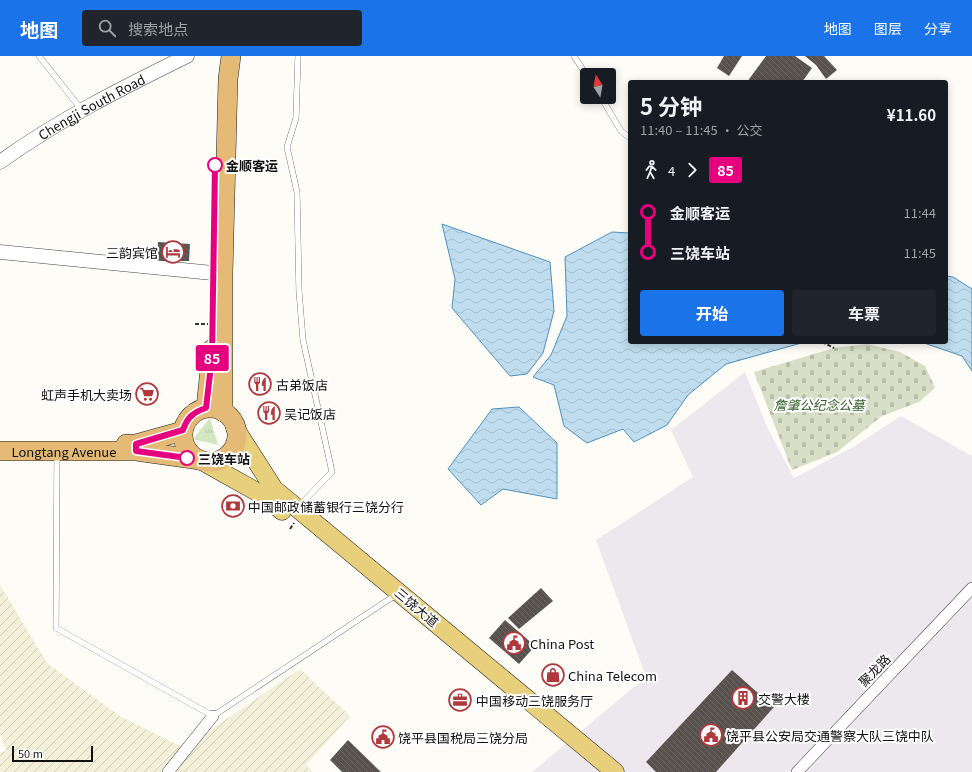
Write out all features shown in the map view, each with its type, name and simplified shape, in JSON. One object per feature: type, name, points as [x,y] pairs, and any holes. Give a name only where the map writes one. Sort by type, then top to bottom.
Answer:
[{"type":"highway","points":[[215,410],[218,273],[215,80],[220,56]]},
{"type":"highway","points":[[218,273],[228,79],[231,56]]},
{"type":"highway","points":[[215,410],[232,421],[236,428],[236,436],[230,452],[216,461],[200,460],[192,455],[186,448],[183,440],[183,430],[186,422],[192,415],[215,410]]},
{"type":"highway","name":"Longtang Avenue","points":[[136,447],[183,430]]},
{"type":"highway","name":"Longtang Avenue","points":[[0,444],[57,448]]},
{"type":"highway","name":"Longtang Avenue","points":[[0,451],[57,448],[136,447],[200,460]]},
{"type":"main road","name":"三饶大道","points":[[236,428],[270,493],[393,596],[595,772]]},
{"type":"main road","name":"三饶大道","points":[[200,460],[270,493],[297,508],[393,596],[615,772]]},
{"type":"street","name":"Chengji South Road","points":[[0,162],[30,140],[82,111],[100,99],[187,56]]},
{"type":"street","points":[[0,252],[218,273]]},
{"type":"street","name":"聚龙路","points":[[797,772],[972,588]]},
{"type":"street","points":[[168,772],[213,716]]},
{"type":"lane","points":[[39,56],[82,111]]},
{"type":"lane","points":[[297,508],[332,472],[303,340],[299,291],[297,192],[288,147],[296,118],[298,56]]},
{"type":"lane","points":[[574,56],[582,68]]},
{"type":"lane","points":[[605,104],[621,131],[628,136]]},
{"type":"lane","points":[[57,448],[56,628],[213,716],[393,596]]},
{"type":"path","points":[[826,344],[834,348]]},
{"type":"shaded area","points":[[745,372],[767,427],[794,478],[853,447],[901,416],[972,456],[972,772],[532,772],[646,677],[596,540],[693,477],[671,430]]},
{"type":"shaded area","points":[[0,585],[47,663],[120,716],[184,748],[300,669],[350,716],[306,765],[313,772],[0,772],[0,753],[6,751],[0,732]]},
{"type":"green space","name":"詹肇公纪念公墓","points":[[867,344],[900,352],[925,366],[935,388],[919,402],[882,416],[837,452],[792,470],[754,372],[834,348]]},
{"type":"green space","points":[[210,418],[218,445],[193,439]]},
{"type":"water","points":[[442,224],[550,262],[554,311],[543,353],[527,374],[510,376],[452,308],[455,279]]},
{"type":"water","points":[[612,232],[628,233],[628,344],[798,344],[726,364],[688,395],[667,425],[634,442],[623,429],[587,443],[564,426],[554,385],[533,377],[551,355],[567,316],[565,257]]},
{"type":"water","points":[[948,276],[953,277],[972,289],[972,371],[962,356],[927,344],[948,344]]},
{"type":"water","points":[[519,407],[557,443],[557,499],[503,489],[481,505],[448,469],[492,409]]},
{"type":"building","points":[[724,56],[742,56],[729,76],[717,68]]},
{"type":"building","points":[[766,56],[795,56],[812,68],[803,80],[748,80]]},
{"type":"building","points":[[805,56],[824,56],[837,70],[826,79],[816,65]]},
{"type":"building","points":[[158,242],[190,244],[189,261],[157,261]]},
{"type":"building","points":[[541,588],[553,601],[519,629],[508,618]]},
{"type":"building","points":[[505,620],[535,646],[519,664],[489,638]]},
{"type":"building","name":"饶平县公安局交通警察大队三饶中队","points":[[732,670],[774,707],[716,772],[656,772],[646,762]]},
{"type":"building","points":[[348,740],[381,772],[342,772],[330,760]]},
{"type":"bus line","name":"85","points":[[187,458],[136,451],[136,444],[183,430],[186,422],[192,415],[198,410],[206,408],[212,357],[212,273],[215,165]]},
{"type":"place","name":"金顺客运","points":[[215,165]]},
{"type":"place","name":"三韵宾馆","points":[[173,252]]},
{"type":"place","name":"古弟饭店","points":[[260,384]]},
{"type":"place","name":"虹声手机大卖场","points":[[147,394]]},
{"type":"place","name":"吴记饭店","points":[[269,413]]},
{"type":"place","name":"三饶车站","points":[[187,458]]},
{"type":"place","name":"中国邮政储蓄银行三饶分行","points":[[233,506]]},
{"type":"place","name":"China Post","points":[[514,643]]},
{"type":"place","name":"China Telecom","points":[[553,675]]},
{"type":"place","name":"交警大楼","points":[[743,698]]},
{"type":"place","name":"中国移动三饶服务厅","points":[[460,700]]},
{"type":"place","name":"饶平县公安局交通警察大队三饶中队","points":[[711,735]]},
{"type":"place","name":"饶平县国税局三饶分局","points":[[383,737]]}]
